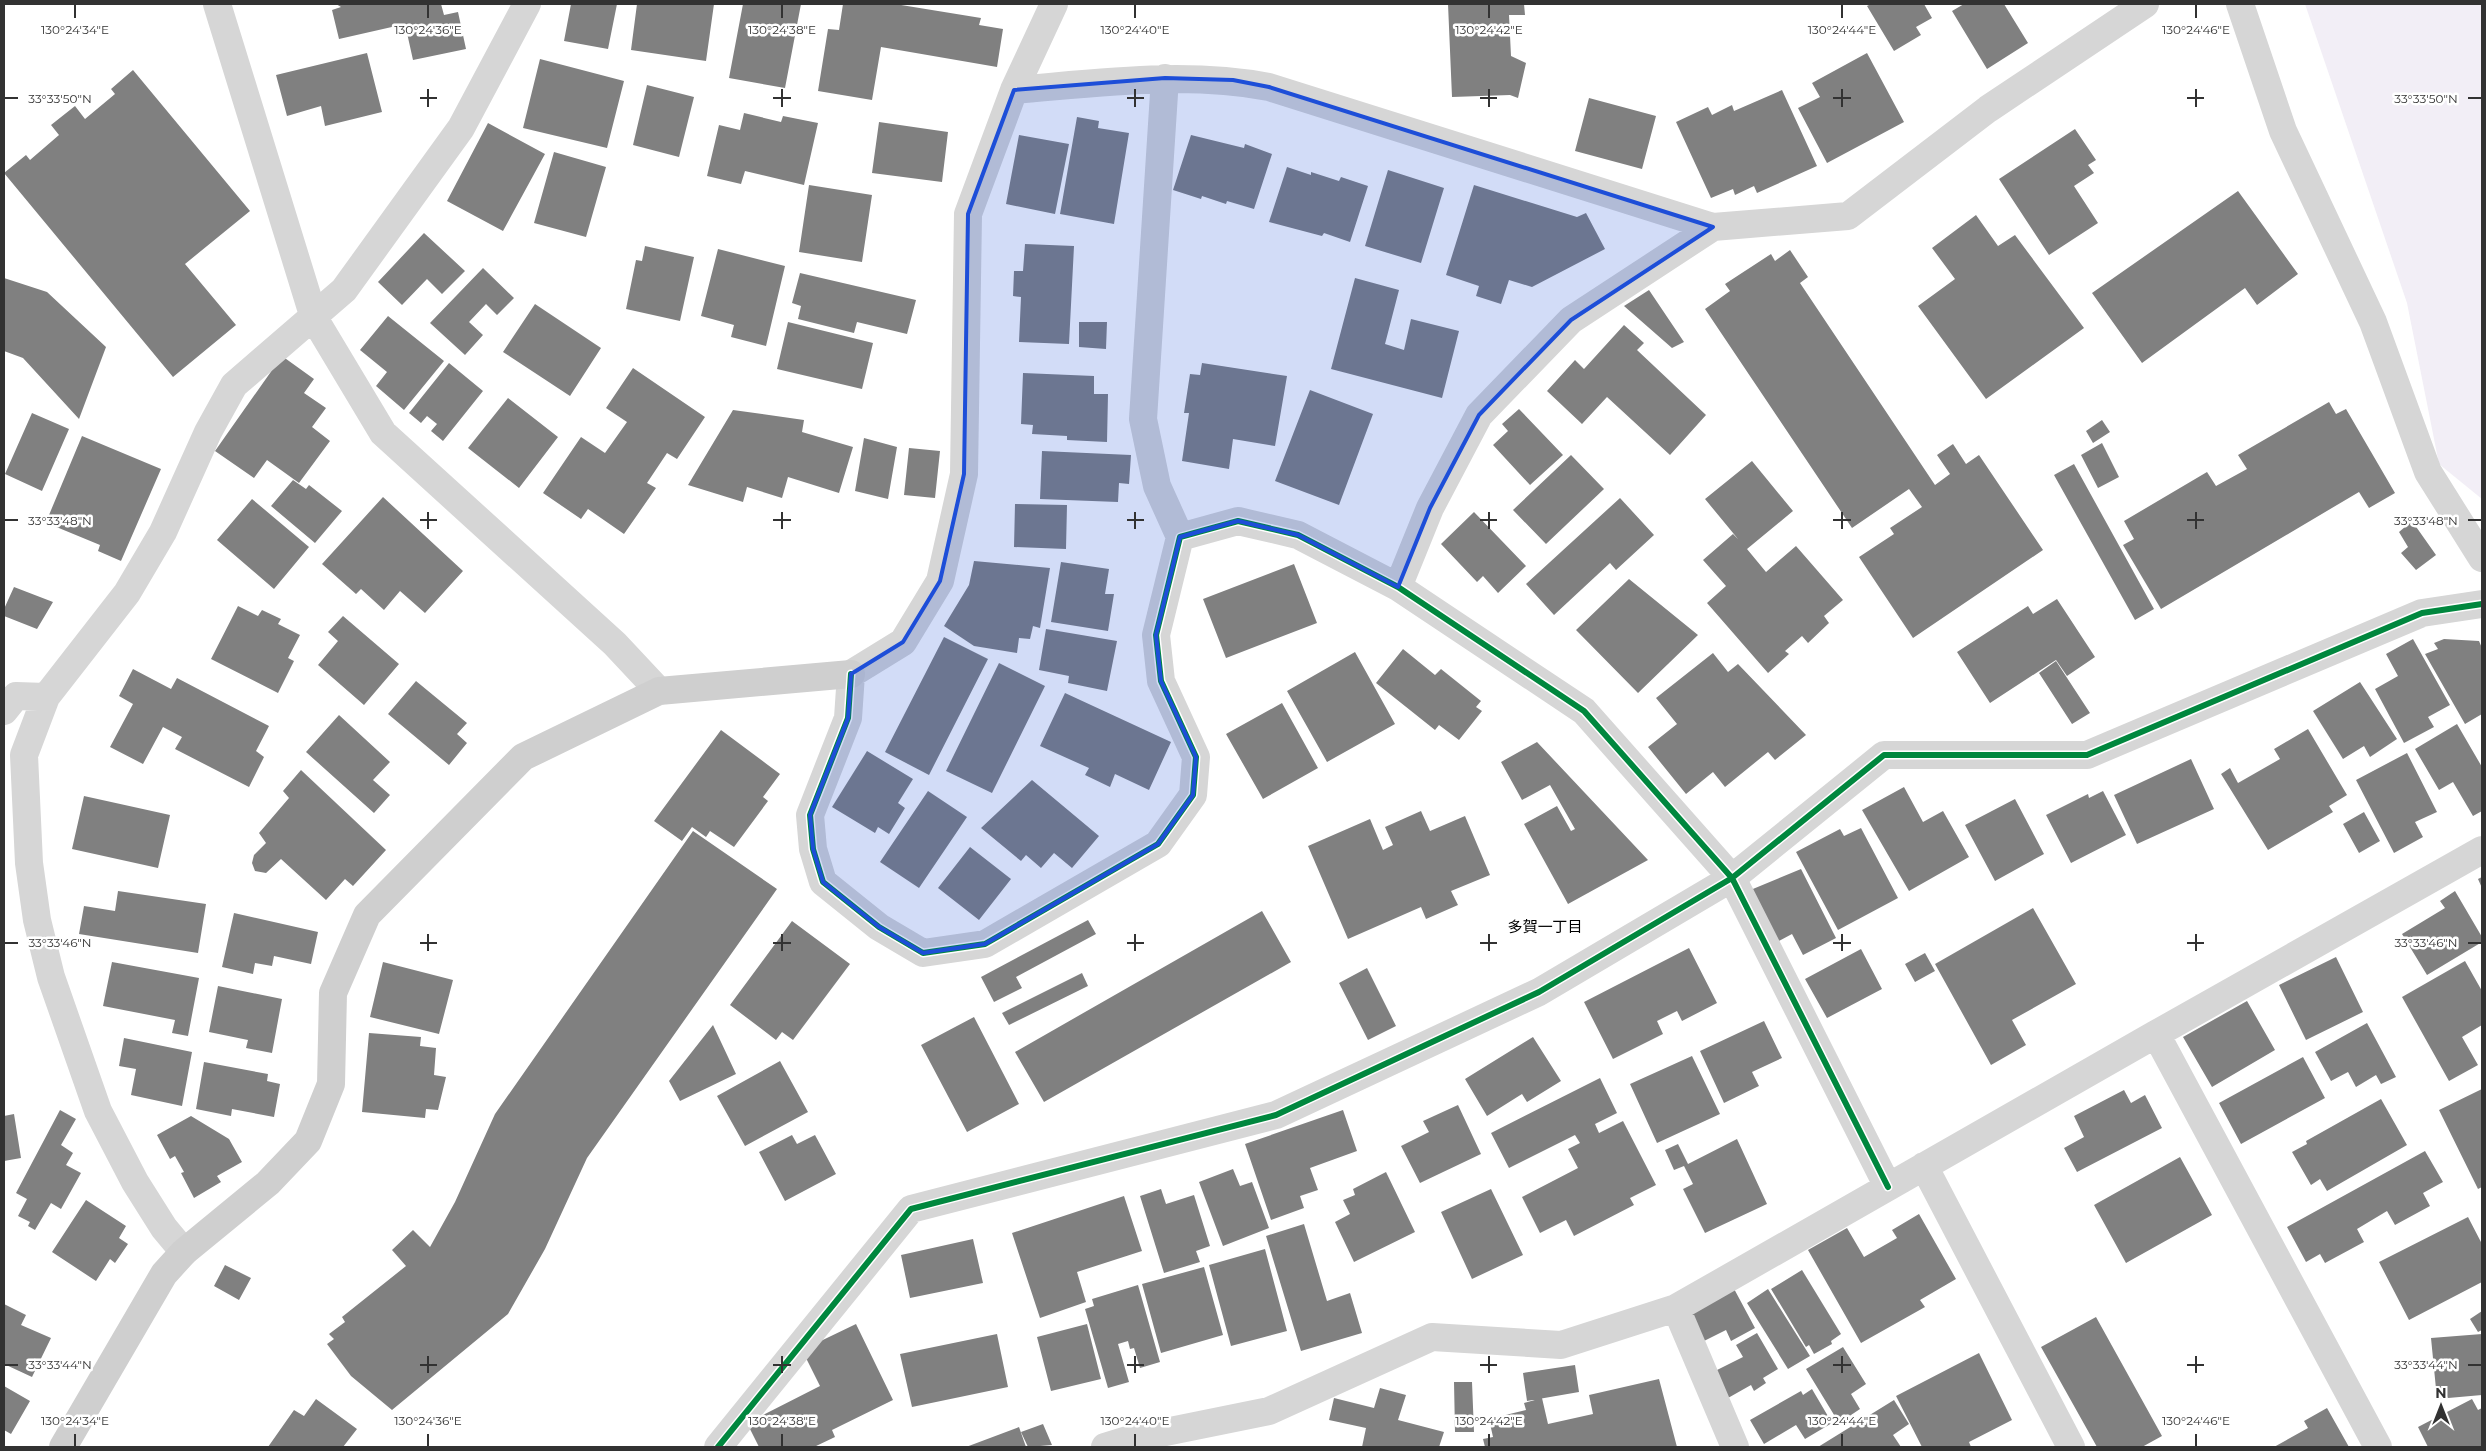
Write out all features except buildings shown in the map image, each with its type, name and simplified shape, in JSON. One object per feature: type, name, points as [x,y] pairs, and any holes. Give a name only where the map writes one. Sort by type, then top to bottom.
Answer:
[{"type":"street","points":[[217,4],[314,318],[383,433],[615,644],[659,691]]},
{"type":"street","points":[[184,1252],[164,1228],[140,1190],[98,1111],[51,976],[36,920],[29,863],[24,755],[46,697],[127,593],[162,532],[208,432],[234,385],[314,318],[344,290],[461,128],[527,4]]},
{"type":"street","points":[[63,1447],[164,1274],[184,1252],[268,1183],[308,1142],[331,1084],[333,993],[367,915],[523,757],[659,691],[852,674],[903,642],[940,581],[964,474],[968,214],[1014,90],[1054,4]]},
{"type":"street","points":[[1014,90],[1165,78],[1232,80],[1270,87],[1714,227],[1848,216],[1988,109],[2145,4]]},
{"type":"street","points":[[2240,4],[2284,131],[2372,322],[2428,472],[2482,558]]},
{"type":"street","points":[[852,674],[848,718],[810,816],[813,849],[824,882],[879,927],[923,953],[985,944],[1158,844],[1193,795],[1196,757],[1161,681],[1156,635],[1180,537],[1157,486],[1143,419],[1165,78]]},
{"type":"street","points":[[1398,588],[1430,508],[1479,415],[1571,320],[1714,227]]},
{"type":"street","points":[[1180,537],[1238,521],[1298,535],[1398,588],[1584,711],[1732,878],[1888,1187]]},
{"type":"street","points":[[718,1447],[911,1209],[1276,1115],[1539,992],[1732,878],[1884,755],[2087,755],[2422,613],[2482,604]]},
{"type":"street","points":[[4,711],[16,696],[46,697]]},
{"type":"street","points":[[1105,1447],[1131,1439],[1270,1411],[1432,1337],[1562,1345],[1676,1308],[2482,850]]},
{"type":"street","points":[[2156,1034],[2378,1447]]},
{"type":"street","points":[[1924,1166],[2071,1447]]},
{"type":"street","points":[[1676,1308],[1735,1447]]},
{"type":"highlighted area","points":[[1165,78],[1233,80],[1269,87],[1713,227],[1571,320],[1479,415],[1430,508],[1398,587],[1298,535],[1238,521],[1180,537],[1156,635],[1161,681],[1196,757],[1193,795],[1158,844],[985,944],[923,953],[879,927],[823,882],[813,849],[810,815],[848,718],[851,674],[903,642],[940,581],[964,474],[968,214],[1014,90]]},
{"type":"shaded area","points":[[2305,4],[2482,4],[2482,499],[2439,464],[2407,303]]},
{"type":"cycle path","points":[[851,674],[848,718],[810,815],[813,849],[823,882],[879,927],[923,953],[985,944],[1158,844],[1193,795],[1196,757],[1161,681],[1156,635],[1180,537],[1238,521],[1298,535],[1398,587],[1584,711],[1732,878],[1888,1187]]},
{"type":"cycle path","points":[[718,1447],[911,1209],[1276,1115],[1539,992],[1732,878],[1884,755],[2087,755],[2422,613],[2482,604]]},
{"type":"district","name":"多賀一丁目","points":[[1545,927]]}]
